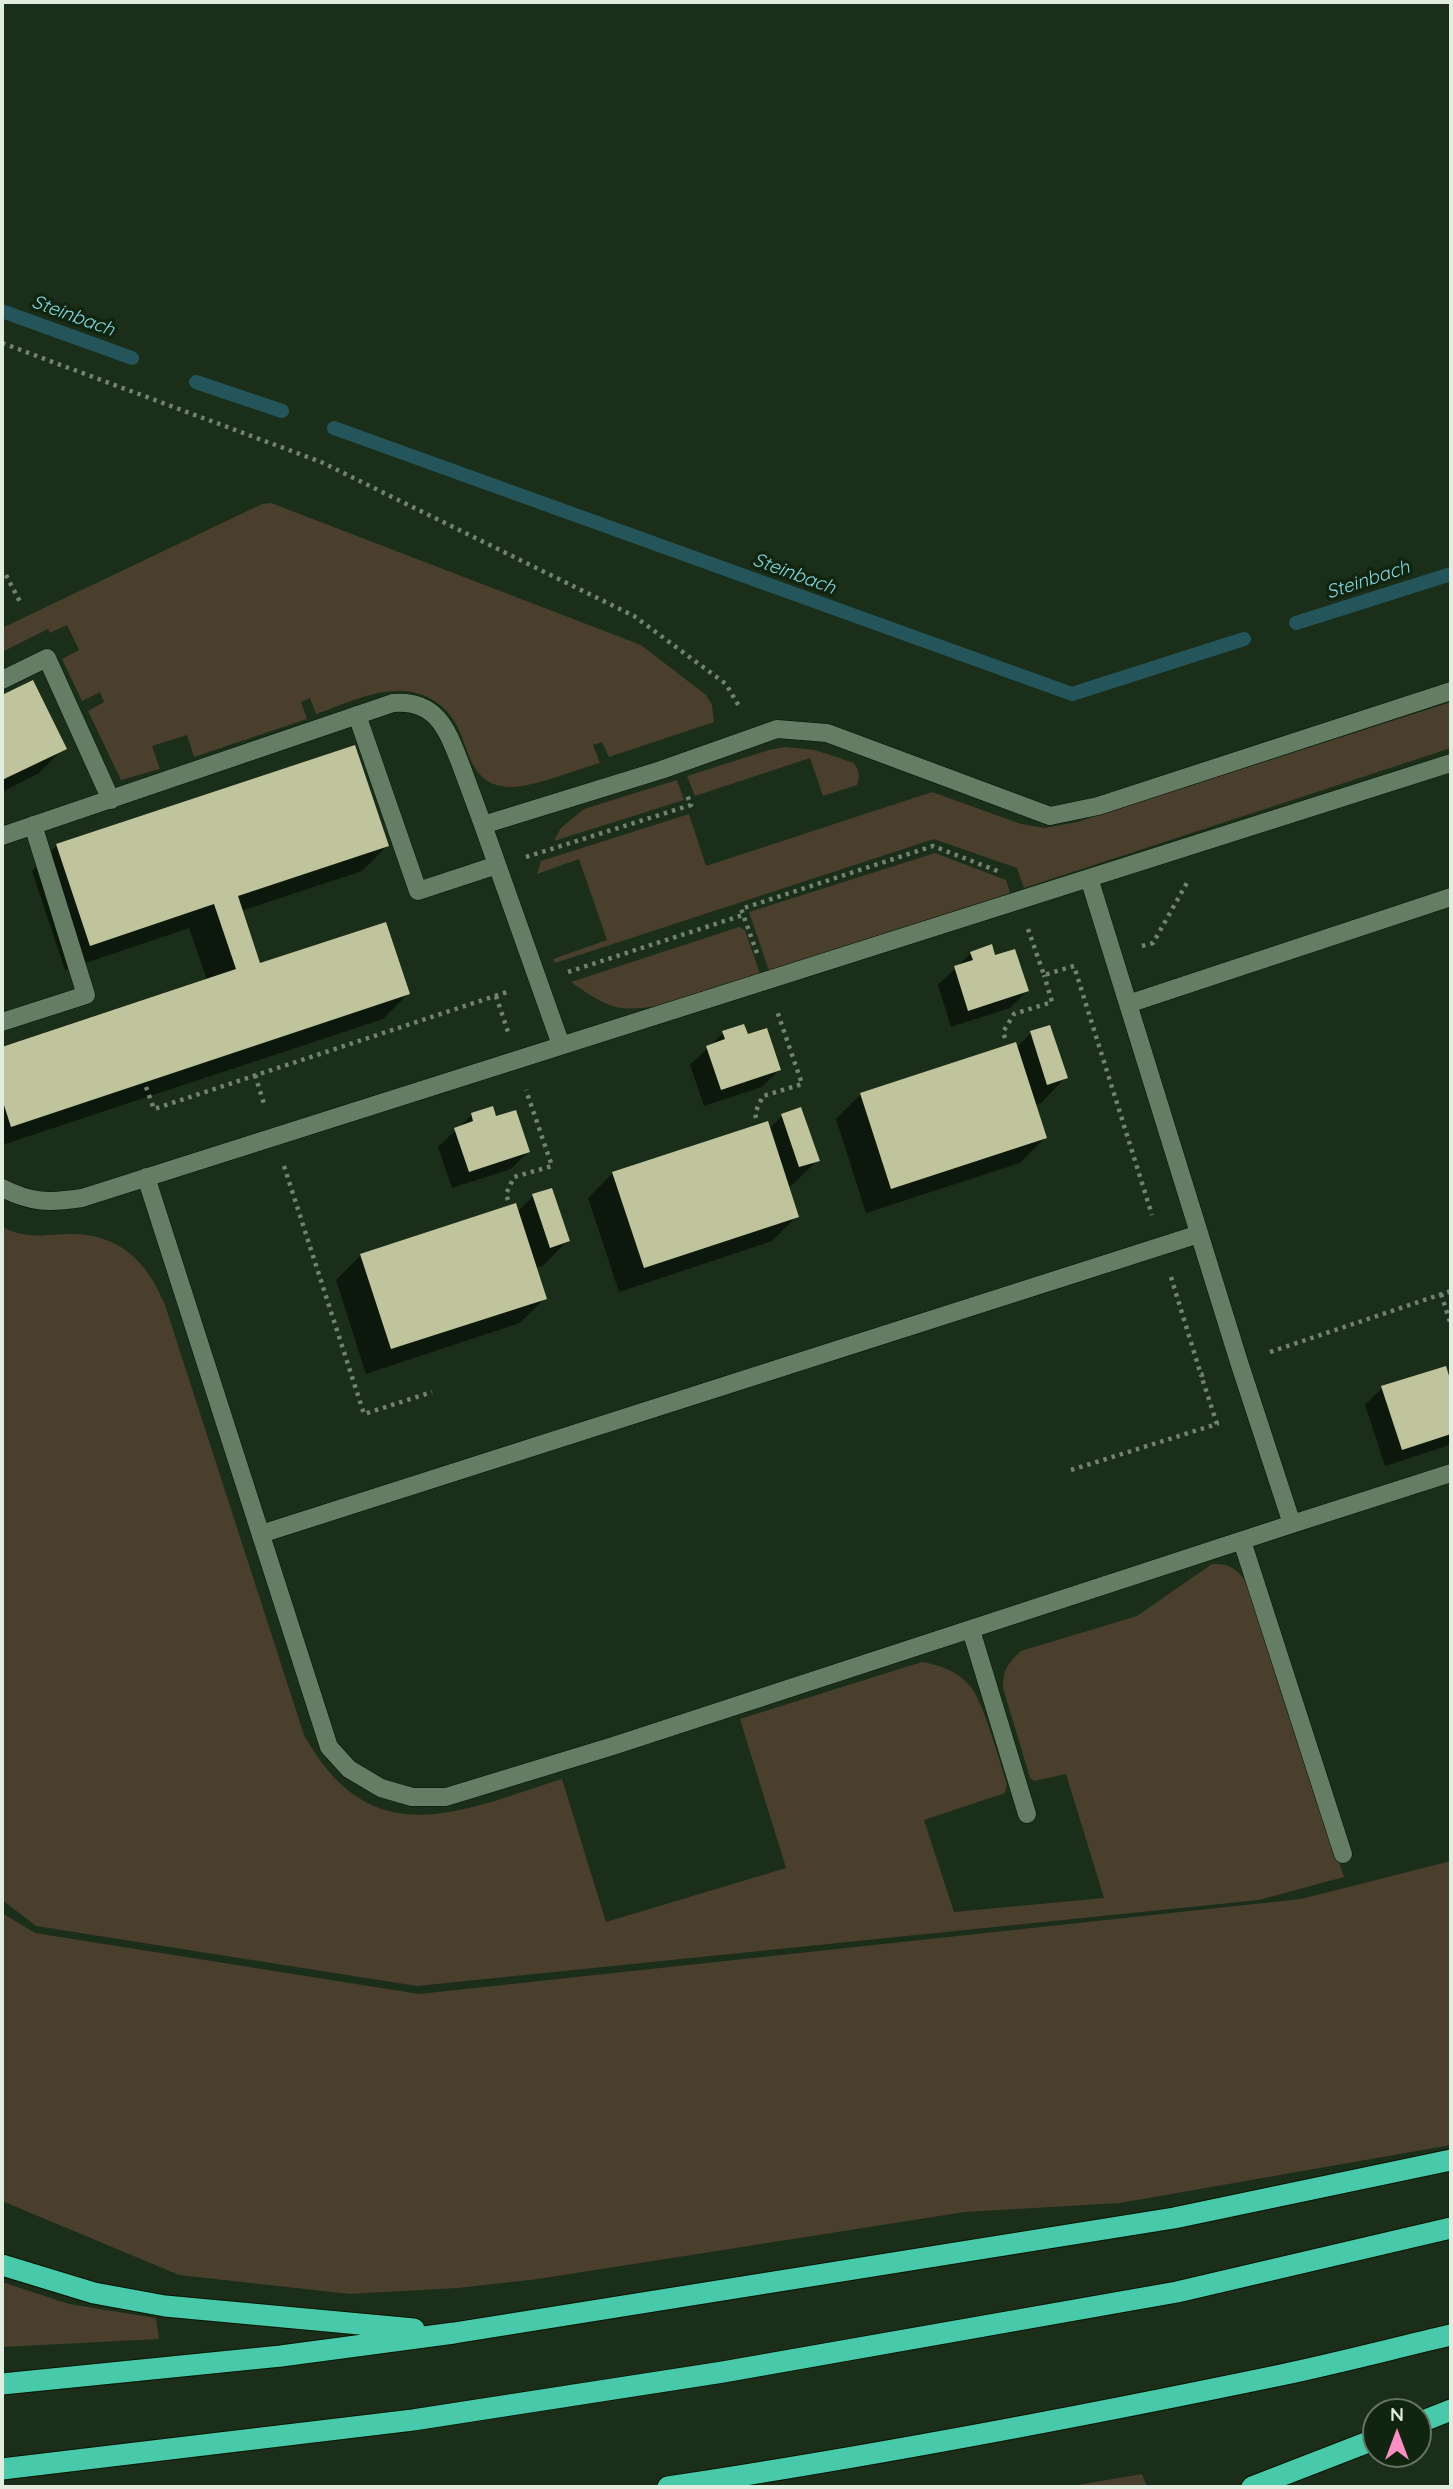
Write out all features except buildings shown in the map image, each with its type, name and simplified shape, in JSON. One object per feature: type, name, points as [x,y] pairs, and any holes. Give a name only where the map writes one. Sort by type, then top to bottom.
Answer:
[{"type":"highway","points":[[2,2384],[281,2356],[454,2333],[1174,2218],[1451,2160]]},
{"type":"highway","points":[[2,2469],[413,2420],[723,2372],[1177,2292],[1451,2228]]},
{"type":"highway","points":[[2,2265],[94,2293],[165,2306],[454,2333]]},
{"type":"highway","points":[[668,2487],[739,2477],[1283,2375],[1451,2335]]},
{"type":"highway","points":[[1432,2417],[1451,2410]]},
{"type":"highway","points":[[1252,2487],[1362,2444]]},
{"type":"lane","points":[[2,680],[47,658],[78,710],[111,800]]},
{"type":"lane","points":[[483,825],[778,729],[827,733],[1050,816],[1098,806],[1451,691]]},
{"type":"lane","points":[[2,836],[393,703],[409,701],[438,717],[448,730],[561,1045]]},
{"type":"lane","points":[[357,715],[418,891],[497,865]]},
{"type":"lane","points":[[2,1188],[21,1198],[52,1203],[82,1198],[1451,763]]},
{"type":"lane","points":[[2,1022],[86,995],[33,825]]},
{"type":"lane","points":[[1089,878],[1292,1524]]},
{"type":"lane","points":[[1128,1004],[1451,897]]},
{"type":"lane","points":[[146,1177],[329,1747],[349,1769],[381,1788],[412,1797],[446,1797],[971,1630],[1451,1473]]},
{"type":"lane","points":[[261,1534],[1199,1234]]},
{"type":"lane","points":[[1242,1541],[1343,1854]]},
{"type":"lane","points":[[971,1630],[1027,1814]]},
{"type":"path","points":[[2,343],[321,462],[634,616],[726,684],[757,737]]},
{"type":"path","points":[[6,575],[20,603]]},
{"type":"path","points":[[497,865],[691,806],[677,764]]},
{"type":"path","points":[[756,1118],[755,1112],[763,1096],[802,1084],[741,909],[933,846],[1011,876],[1052,1002],[1014,1014],[1003,1032],[1005,1038]]},
{"type":"path","points":[[1113,955],[1153,943],[1189,878]]},
{"type":"path","points":[[146,1087],[153,1109],[743,915]]},
{"type":"path","points":[[1044,975],[1074,966],[1217,1424],[1071,1470]]},
{"type":"path","points":[[496,996],[552,1166],[514,1177],[506,1194],[508,1200]]},
{"type":"path","points":[[255,1075],[363,1414],[432,1392]]},
{"type":"path","points":[[1201,1375],[1451,1291]]},
{"type":"path","points":[[1441,1294],[1451,1325]]},
{"type":"shaded area","points":[[271,503],[641,645],[706,695],[712,705],[714,722],[609,757],[602,742],[593,745],[600,763],[543,781],[512,787],[488,781],[480,774],[452,717],[441,705],[427,697],[404,691],[381,692],[316,714],[310,698],[301,702],[307,719],[194,757],[187,735],[152,746],[160,769],[121,780],[88,711],[104,702],[100,692],[82,701],[62,659],[79,650],[67,625],[50,633],[48,629],[2,652],[2,628],[262,504]]},
{"type":"shaded area","points":[[1451,702],[1451,748],[1024,888],[1017,868],[934,839],[555,963],[553,959],[607,940],[579,859],[537,874],[541,861],[689,814],[706,866],[932,792],[1021,824],[1045,828],[1077,822]]},
{"type":"shaded area","points":[[785,747],[815,750],[854,763],[858,774],[857,785],[823,796],[810,758],[695,796],[687,776]]},
{"type":"shaded area","points":[[677,780],[684,800],[554,841],[561,828],[584,809]]},
{"type":"shaded area","points":[[935,853],[1006,880],[1010,893],[769,971],[749,912]]},
{"type":"shaded area","points":[[739,927],[745,930],[760,974],[706,992],[665,1004],[628,1009],[613,1006],[591,996],[571,982]]},
{"type":"shaded area","points":[[2,1227],[26,1235],[66,1234],[100,1238],[128,1252],[139,1262],[158,1289],[304,1735],[330,1773],[358,1798],[388,1811],[419,1815],[487,1803],[562,1779],[606,1922],[786,1868],[740,1719],[922,1662],[960,1676],[975,1693],[1007,1784],[1005,1793],[924,1820],[954,1912],[1104,1898],[1066,1774],[1034,1781],[1030,1778],[1003,1688],[1005,1672],[1021,1651],[1137,1616],[1212,1564],[1231,1567],[1245,1580],[1344,1877],[1259,1900],[417,1986],[36,1926],[2,1900]]},
{"type":"shaded area","points":[[1451,1861],[1451,2145],[1120,2203],[965,2212],[538,2279],[457,2288],[350,2294],[179,2275],[2,2201],[2,1913],[35,1933],[419,1994],[1301,1899]]},
{"type":"shaded area","points":[[2,2282],[69,2304],[156,2318],[159,2339],[2,2347]]},
{"type":"shaded area","points":[[1142,2474],[1147,2487],[1066,2487]]},
{"type":"waterway","name":"Steinbach","points":[[2,311],[132,358]]},
{"type":"waterway","name":"Steinbach","points":[[196,382],[282,411]]},
{"type":"waterway","name":"Steinbach","points":[[334,428],[1072,694],[1244,639]]},
{"type":"waterway","name":"Steinbach","points":[[1296,623],[1451,574]]}]
